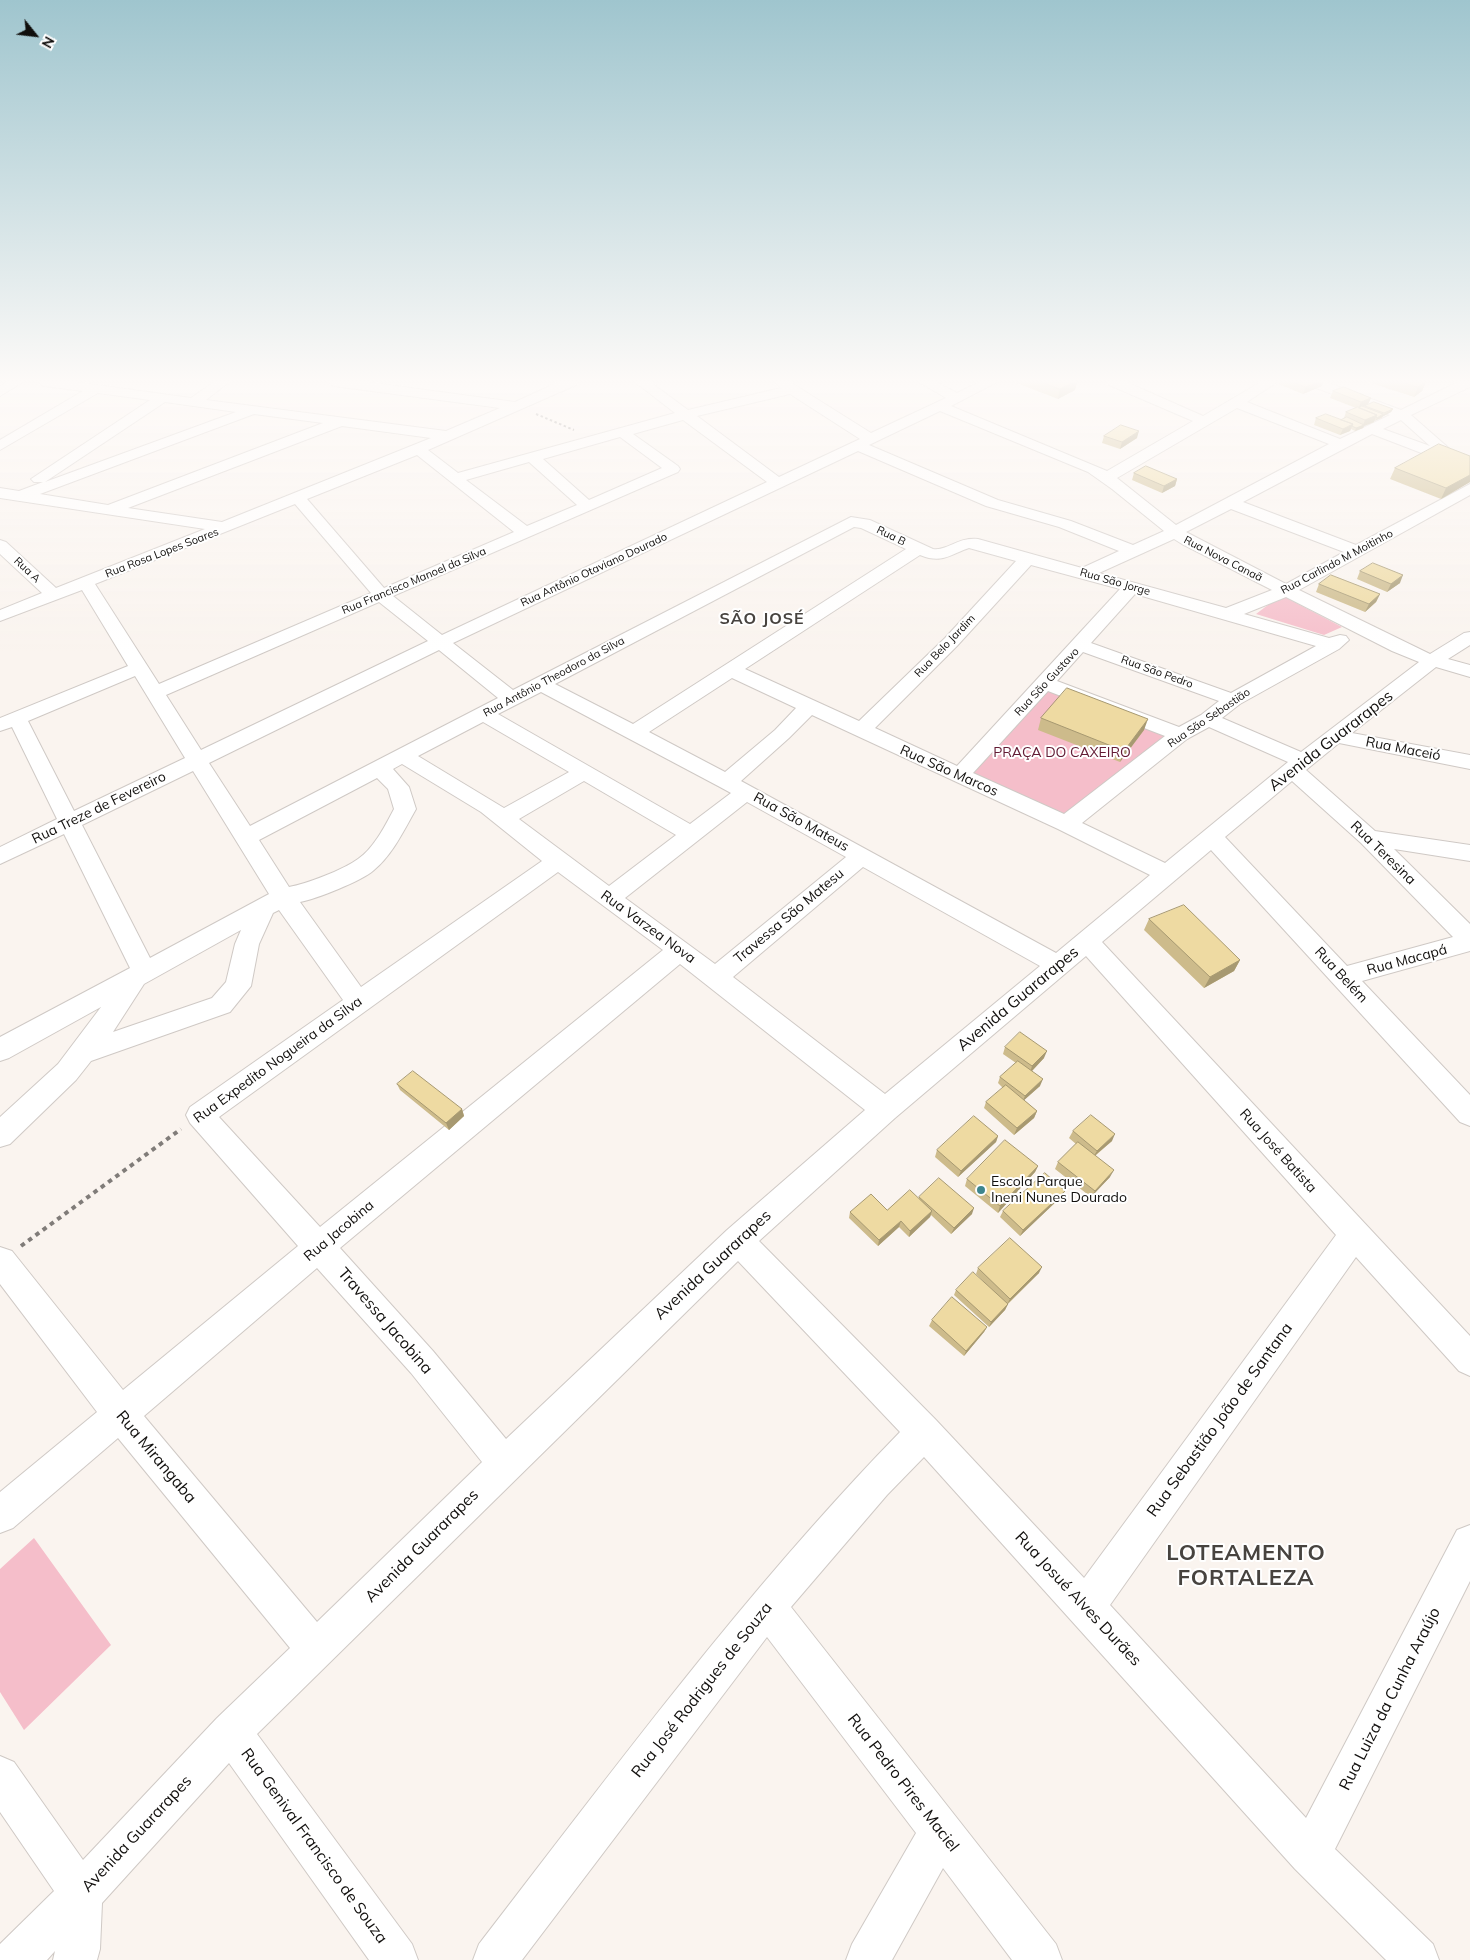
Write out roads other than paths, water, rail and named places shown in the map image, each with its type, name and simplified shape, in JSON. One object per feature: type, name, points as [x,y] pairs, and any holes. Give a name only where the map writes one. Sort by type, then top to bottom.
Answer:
[{"type":"street","points":[[11,495],[45,473]]},
{"type":"street","points":[[11,495],[72,473]]},
{"type":"street","points":[[108,510],[204,473]]},
{"type":"street","name":"Rua Rosa Lopes Soares","points":[[0,616],[226,528],[358,473]]},
{"type":"street","points":[[449,473],[525,533]]},
{"type":"street","points":[[455,478],[472,473]]},
{"type":"street","points":[[550,473],[587,506]]},
{"type":"street","name":"Rua Francisco Manoel da Silva","points":[[155,693],[664,473]]},
{"type":"street","points":[[765,473],[778,483]]},
{"type":"street","name":"Rua Antônio Otaviano Dourado","points":[[198,761],[440,642],[798,473]]},
{"type":"street","points":[[930,473],[992,503],[1065,524],[1133,552]]},
{"type":"street","name":"Rua Nova Canaã","points":[[1099,473],[1107,477],[1173,532],[1230,564],[1287,590],[1399,647],[1470,671]]},
{"type":"street","points":[[1107,477],[1113,473]]},
{"type":"street","points":[[1085,573],[1133,552],[1286,473]]},
{"type":"street","name":"Rua Carlindo M Moitinho","points":[[1228,614],[1287,590],[1470,489]]},
{"type":"street","points":[[11,495],[226,528]]},
{"type":"street","points":[[298,498],[381,596],[512,699]]},
{"type":"street","points":[[1230,503],[1356,551]]},
{"type":"street","name":"Rua Antônio Theodoro da Silva","points":[[246,838],[851,522],[864,523]]},
{"type":"street","name":"Rua B","points":[[864,523],[918,549]]},
{"type":"street","name":"Rua São Jorge","points":[[918,549],[938,556],[962,544],[971,543],[1085,573],[1332,645]]},
{"type":"street","name":"Rua A","points":[[0,545],[54,595]]},
{"type":"street","points":[[634,732],[918,549]]},
{"type":"street","name":"Rua Belo Jardim","points":[[861,731],[951,642],[1027,559]]},
{"type":"street","points":[[86,583],[246,838],[274,902],[358,1002]]},
{"type":"street","name":"Rua São Gustavo","points":[[960,775],[1132,587]]},
{"type":"street","name":"Rua São Sebastião","points":[[1066,824],[1180,735],[1208,719],[1234,700],[1362,628]]},
{"type":"street","name":"Avenida Guararapes","points":[[16,1960],[81,1894],[231,1732],[505,1464],[738,1240],[885,1110],[1298,766],[1433,660],[1470,637]]},
{"type":"street","name":"Rua São Pedro","points":[[1080,645],[1234,700]]},
{"type":"street","points":[[139,668],[8,721],[70,822],[140,973]]},
{"type":"street","name":"Rua São Marcos","points":[[731,670],[1066,824],[1167,874]]},
{"type":"street","points":[[1045,683],[1180,735]]},
{"type":"street","name":"Rua São Mateus","points":[[541,684],[736,787],[1058,965]]},
{"type":"street","points":[[609,898],[691,834],[808,707]]},
{"type":"street","points":[[484,714],[691,834]]},
{"type":"street","name":"Rua Teresina","points":[[1208,719],[1298,766],[1470,940]]},
{"type":"street","name":"Rua Maceió","points":[[1336,736],[1470,762]]},
{"type":"street","name":"Rua Varzea Nova","points":[[404,756],[489,807],[558,862],[716,977],[885,1110]]},
{"type":"street","name":"Rua Treze de Fevereiro","points":[[0,856],[198,761]]},
{"type":"street","points":[[0,1050],[274,902],[310,892],[366,865],[388,840],[405,809],[398,787],[380,768]]},
{"type":"street","points":[[503,818],[585,772]]},
{"type":"street","name":"Rua Belém","points":[[1212,837],[1470,1114]]},
{"type":"street","points":[[1369,838],[1470,853]]},
{"type":"street","name":"Travessa São Matesu","points":[[716,977],[862,856]]},
{"type":"street","name":"Rua Expedito Nogueira da Silva","points":[[200,1115],[558,862]]},
{"type":"street","points":[[82,1053],[221,1005],[238,986],[246,944],[274,902]]},
{"type":"street","name":"Rua Macapá","points":[[1343,977],[1470,940]]},
{"type":"street","name":"Rua José Batista","points":[[1087,941],[1470,1360]]},
{"type":"street","name":"Rua Jacobina","points":[[0,1515],[320,1246],[680,950]]},
{"type":"street","points":[[0,1135],[68,1072],[140,973]]},
{"type":"street","name":"Travessa Jacobina","points":[[200,1115],[320,1246],[422,1362],[505,1464]]},
{"type":"street","name":"Rua Sebastião João de Santana","points":[[1086,1607],[1355,1234]]},
{"type":"street","name":"Rua Josué Alves Durães","points":[[738,1240],[924,1432],[1310,1854],[1416,1960]]},
{"type":"street","name":"Rua Mirangaba","points":[[1,1261],[58,1337],[120,1414],[316,1650]]},
{"type":"street","name":"Rua José Rodrigues de Souza","points":[[495,1960],[767,1606],[875,1483],[924,1432]]},
{"type":"street","name":"Rua Luiza da Cunha Araújo","points":[[1310,1854],[1470,1543]]},
{"type":"street","name":"Rua Pedro Pires Maciel","points":[[767,1606],[1040,1960]]},
{"type":"street","name":"Rua Genival Francisco de Souza","points":[[231,1732],[396,1960]]},
{"type":"street","points":[[0,1776],[81,1894],[78,1949],[75,1960]]},
{"type":"street","points":[[868,1960],[940,1831]]},
{"type":"place","name":"Escola Parque Ineni Nunes Dourado","points":[[981,1190]]},
{"type":"district","name":"SÃO JOSÉ","points":[[762,619]]},
{"type":"district","name":"LOTEAMENTO FORTALEZA","points":[[1246,1566]]},
{"type":"park label","name":"PRAÇA DO CAXEIRO","points":[[1062,753]]}]
